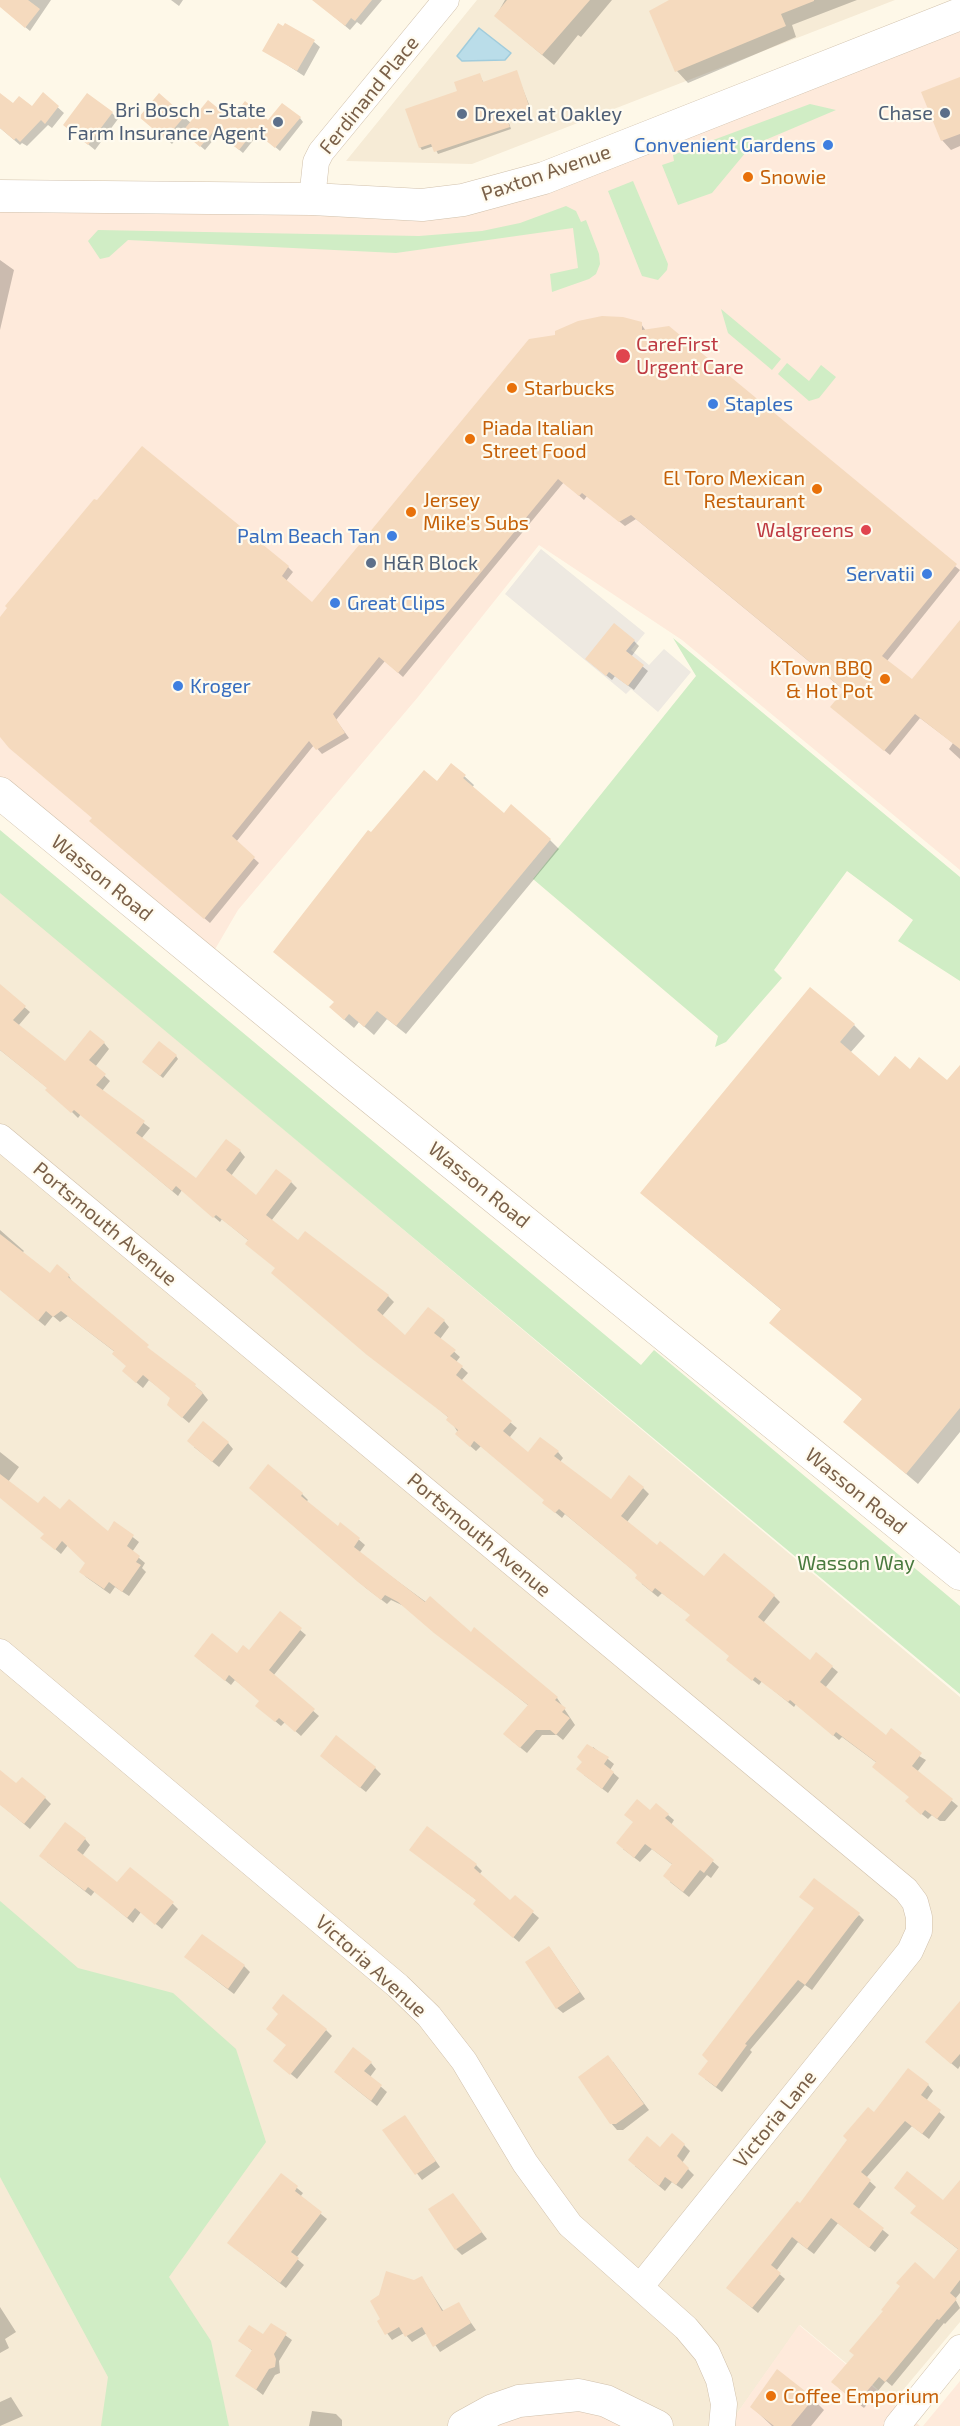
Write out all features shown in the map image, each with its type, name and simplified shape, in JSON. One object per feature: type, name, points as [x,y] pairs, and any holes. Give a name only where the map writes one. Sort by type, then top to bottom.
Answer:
[{"type":"street","name":"Ferdinand Place","points":[[312,200],[316,162],[321,152],[446,0]]},
{"type":"street","name":"Paxton Avenue","points":[[0,196],[434,204],[514,188],[960,14]]},
{"type":"street","name":"Wasson Road","points":[[0,793],[343,1075],[960,1574]]},
{"type":"street","name":"Portsmouth Avenue","points":[[0,1137],[906,1890],[915,1902],[919,1917],[919,1931],[910,1952]]},
{"type":"street","name":"Victoria Avenue","points":[[0,1652],[406,1993],[429,2016],[464,2061],[525,2163],[570,2225],[686,2328],[707,2354],[719,2380],[724,2404],[722,2426]]},
{"type":"street","name":"Victoria Lane","points":[[640,2287],[910,1952]]},
{"type":"street","points":[[897,2426],[960,2348]]},
{"type":"street","points":[[464,2426],[492,2410],[519,2401],[579,2395],[606,2401],[657,2426]]},
{"type":"shaded area","name":"Drexel at Oakley","points":[[477,0],[895,0],[472,164],[346,161]]},
{"type":"shaded area","points":[[960,14],[960,870],[682,640],[539,545],[418,697],[238,910],[207,963],[0,793],[0,196],[422,205]]},
{"type":"shaded area","points":[[541,549],[645,633],[631,650],[649,665],[664,649],[691,672],[658,712],[631,689],[626,694],[505,594]]},
{"type":"shaded area","points":[[0,891],[960,1697],[960,2322],[893,2402],[800,2325],[728,2426],[0,2426]]},
{"type":"shaded area","points":[[799,2325],[920,2426],[728,2426]]},
{"type":"shaded area","points":[[960,2381],[960,2426],[923,2426]]},
{"type":"shaded area","points":[[553,2396],[657,2426],[464,2426]]},
{"type":"green space","points":[[810,104],[836,110],[751,146],[712,193],[678,205],[662,165],[674,161],[673,155]]},
{"type":"green space","points":[[633,181],[668,264],[667,270],[658,280],[642,276],[608,191]]},
{"type":"green space","points":[[566,206],[576,211],[581,222],[586,220],[599,254],[600,264],[596,274],[589,279],[552,292],[550,274],[578,268],[573,228],[396,253],[128,240],[109,257],[100,259],[88,241],[98,230],[419,236],[482,231],[520,223]]},
{"type":"green space","points":[[721,309],[781,359],[772,370],[728,333]]},
{"type":"green space","points":[[787,363],[809,381],[821,365],[836,377],[819,398],[809,401],[778,374]]},
{"type":"green space","points":[[673,638],[960,877],[960,981],[898,941],[913,920],[847,871],[774,970],[782,978],[726,1042],[715,1047],[718,1036],[533,879],[696,676]]},
{"type":"green space","name":"Wasson Way","points":[[0,830],[641,1365],[654,1350],[960,1606],[960,1694],[0,893]]},
{"type":"green space","points":[[0,1901],[78,1968],[173,1993],[236,2049],[266,2142],[169,2277],[211,2341],[229,2426],[101,2426],[108,2377],[0,2177]]},
{"type":"water","points":[[479,28],[511,53],[505,60],[462,61],[457,56]]},
{"type":"building","points":[[0,0],[28,0],[40,9],[25,28],[0,7]]},
{"type":"building","points":[[312,0],[372,0],[355,21],[351,18],[345,26]]},
{"type":"building","points":[[507,0],[590,0],[542,55],[494,16]]},
{"type":"building","points":[[669,0],[814,1],[781,14],[786,26],[675,72],[649,11]]},
{"type":"building","points":[[278,23],[283,26],[285,23],[315,40],[297,71],[262,51]]},
{"type":"building","name":"Drexel at Oakley","points":[[517,70],[530,109],[506,117],[510,127],[434,152],[431,144],[419,148],[405,109],[457,91],[454,82],[480,73],[483,82]]},
{"type":"building","name":"Chase","points":[[960,77],[960,134],[941,141],[921,92]]},
{"type":"building","points":[[43,92],[59,106],[45,124],[41,120],[20,142],[16,138],[14,140],[0,128],[0,93],[13,103],[19,96],[32,106]]},
{"type":"building","points":[[87,93],[113,112],[88,145],[63,125]]},
{"type":"building","points":[[159,93],[185,116],[165,139],[139,117]]},
{"type":"building","points":[[208,100],[231,119],[245,101],[268,120],[282,103],[301,117],[275,148],[254,131],[239,150],[214,131],[200,147],[182,132]]},
{"type":"building","points":[[602,316],[623,317],[642,322],[642,330],[669,326],[957,564],[882,656],[912,679],[960,620],[960,749],[915,714],[884,751],[830,707],[844,690],[631,515],[619,522],[582,493],[579,496],[558,479],[398,673],[379,657],[333,714],[345,733],[316,750],[309,741],[232,836],[255,857],[204,919],[89,821],[92,818],[9,748],[0,737],[0,617],[7,608],[5,606],[94,499],[97,500],[142,446],[289,566],[282,576],[312,602],[529,339],[555,335],[555,331],[578,321]]},
{"type":"building","points":[[614,623],[635,640],[626,651],[644,665],[628,686],[609,672],[606,676],[585,659]]},
{"type":"building","points":[[451,763],[466,775],[463,778],[504,813],[511,804],[551,839],[396,1026],[377,1011],[364,1027],[349,1014],[344,1020],[329,1007],[334,1002],[273,952],[368,830],[371,832],[424,770],[437,781]]},
{"type":"building","points":[[0,984],[26,1006],[13,1020],[65,1061],[90,1030],[105,1042],[89,1060],[106,1074],[96,1085],[145,1121],[136,1133],[196,1178],[226,1139],[241,1150],[226,1170],[256,1195],[276,1169],[292,1181],[266,1215],[298,1240],[305,1231],[389,1295],[377,1310],[405,1335],[428,1307],[445,1320],[434,1333],[456,1350],[450,1356],[463,1366],[456,1375],[512,1421],[503,1431],[528,1452],[540,1437],[559,1451],[554,1456],[611,1499],[629,1475],[644,1487],[621,1516],[657,1545],[660,1541],[704,1576],[724,1553],[775,1595],[758,1617],[810,1660],[816,1652],[833,1666],[820,1682],[886,1735],[891,1728],[922,1753],[912,1766],[953,1799],[937,1819],[925,1810],[921,1815],[905,1801],[909,1797],[872,1767],[876,1762],[836,1732],[833,1736],[790,1700],[788,1702],[755,1677],[752,1681],[726,1660],[729,1656],[685,1620],[690,1615],[655,1588],[652,1592],[635,1578],[637,1575],[631,1569],[559,1509],[555,1513],[542,1503],[544,1500],[474,1441],[470,1447],[455,1434],[458,1430],[446,1420],[448,1417],[367,1355],[271,1273],[275,1268],[245,1244],[248,1240],[216,1215],[213,1218],[176,1186],[172,1191],[74,1110],[71,1113],[45,1090],[47,1088],[0,1050]]},
{"type":"building","points":[[810,987],[855,1024],[840,1042],[879,1076],[895,1056],[910,1069],[919,1057],[947,1080],[960,1065],[960,1408],[906,1474],[843,1422],[862,1399],[769,1323],[781,1309],[640,1193]]},
{"type":"building","points":[[159,1041],[177,1055],[160,1076],[142,1062]]},
{"type":"building","points":[[0,1234],[50,1273],[57,1264],[70,1275],[68,1277],[149,1345],[147,1347],[196,1384],[195,1386],[203,1393],[182,1418],[167,1405],[170,1398],[143,1375],[136,1383],[122,1371],[126,1366],[112,1354],[114,1351],[61,1311],[53,1317],[46,1311],[38,1321],[0,1290]]},
{"type":"building","points":[[203,1421],[229,1442],[212,1462],[187,1441]]},
{"type":"building","points":[[268,1464],[303,1493],[301,1496],[338,1526],[340,1522],[360,1538],[354,1547],[425,1602],[430,1596],[471,1632],[474,1627],[558,1697],[555,1700],[566,1708],[562,1712],[570,1718],[556,1735],[550,1730],[536,1730],[520,1748],[503,1734],[528,1705],[434,1633],[398,1602],[385,1595],[381,1600],[249,1488]]},
{"type":"building","points":[[0,1474],[38,1503],[44,1496],[60,1509],[69,1499],[108,1531],[114,1521],[134,1535],[127,1546],[140,1556],[136,1562],[141,1565],[122,1592],[109,1582],[104,1589],[79,1572],[85,1563],[62,1541],[55,1550],[40,1538],[44,1534],[0,1498]]},
{"type":"building","points":[[280,1611],[302,1628],[269,1670],[315,1709],[295,1732],[279,1718],[275,1722],[255,1706],[259,1701],[229,1675],[225,1681],[194,1656],[212,1633],[237,1653],[243,1645],[249,1650]]},
{"type":"building","points":[[336,1735],[376,1767],[360,1788],[320,1756]]},
{"type":"building","points":[[587,1744],[609,1757],[604,1764],[614,1772],[602,1789],[576,1769],[582,1762],[577,1757]]},
{"type":"building","points":[[0,1770],[16,1783],[22,1777],[46,1797],[24,1824],[0,1805]]},
{"type":"building","points":[[637,1799],[650,1810],[656,1803],[669,1814],[665,1818],[714,1860],[704,1873],[700,1870],[683,1892],[663,1876],[672,1864],[645,1844],[634,1858],[616,1843],[633,1822],[624,1815]]},
{"type":"building","points":[[65,1822],[86,1838],[77,1850],[117,1882],[130,1867],[174,1902],[155,1925],[135,1908],[127,1918],[88,1887],[85,1891],[39,1856]]},
{"type":"building","points":[[427,1826],[477,1864],[474,1868],[510,1900],[515,1895],[534,1911],[513,1938],[473,1904],[476,1900],[409,1850]]},
{"type":"building","points":[[814,1878],[860,1913],[805,1985],[798,1980],[745,2044],[747,2045],[716,2087],[698,2074],[708,2061],[702,2055],[814,1908],[799,1897]]},
{"type":"building","points":[[202,1934],[245,1965],[228,1989],[184,1957]]},
{"type":"building","points":[[549,1946],[580,1992],[556,2009],[525,1962]]},
{"type":"building","points":[[283,1994],[327,2029],[290,2075],[273,2061],[286,2045],[266,2029],[278,2014],[272,2008]]},
{"type":"building","points":[[960,2001],[960,2054],[951,2064],[925,2042]]},
{"type":"building","points":[[353,2047],[372,2062],[364,2071],[382,2085],[371,2101],[334,2072]]},
{"type":"building","points":[[608,2055],[644,2104],[616,2124],[610,2124],[578,2077]]},
{"type":"building","points":[[908,2068],[929,2084],[921,2095],[941,2110],[922,2134],[905,2121],[861,2172],[871,2180],[853,2204],[884,2228],[869,2248],[831,2218],[807,2249],[792,2237],[771,2265],[781,2273],[752,2308],[726,2288],[797,2201],[800,2203],[847,2140],[843,2136],[868,2107],[874,2112]]},
{"type":"building","points":[[405,2115],[436,2161],[415,2175],[382,2130]]},
{"type":"building","points":[[672,2133],[685,2144],[677,2156],[689,2168],[676,2185],[665,2177],[659,2186],[628,2160],[647,2136],[660,2147]]},
{"type":"building","points":[[907,2171],[943,2200],[960,2180],[960,2280],[950,2293],[957,2299],[939,2320],[937,2319],[885,2382],[879,2377],[857,2403],[831,2382],[854,2355],[849,2351],[883,2311],[881,2310],[900,2286],[896,2283],[915,2262],[934,2279],[958,2249],[910,2213],[916,2206],[894,2188]]},
{"type":"building","points":[[281,2173],[298,2186],[295,2191],[322,2212],[291,2252],[299,2258],[280,2283],[227,2243]]},
{"type":"building","points":[[453,2193],[482,2232],[455,2250],[428,2209]]},
{"type":"building","points":[[386,2271],[414,2280],[422,2276],[442,2311],[459,2302],[471,2323],[433,2347],[422,2327],[405,2337],[399,2327],[385,2335],[377,2321],[380,2319],[370,2301],[379,2295]]},
{"type":"building","points":[[271,2323],[287,2333],[274,2354],[275,2367],[269,2369],[256,2390],[235,2376],[252,2350],[238,2341],[249,2325],[263,2334]]},
{"type":"building","points":[[777,2369],[814,2398],[791,2426],[774,2426],[750,2407]]},
{"type":"place","name":"Chase","points":[[945,113]]},
{"type":"place","name":"Drexel at Oakley","points":[[462,114]]},
{"type":"place","name":"Bri Bosch - State Farm Insurance Agent","points":[[278,122]]},
{"type":"place","name":"Convenient Gardens","points":[[828,145]]},
{"type":"place","name":"Snowie","points":[[748,177]]},
{"type":"place","name":"CareFirst Urgent Care","points":[[623,356]]},
{"type":"place","name":"Starbucks","points":[[512,388]]},
{"type":"place","name":"Staples","points":[[713,404]]},
{"type":"place","name":"Piada Italian Street Food","points":[[470,439]]},
{"type":"place","name":"El Toro Mexican Restaurant","points":[[817,489]]},
{"type":"place","name":"Jersey Mike's Subs","points":[[411,512]]},
{"type":"place","name":"Walgreens","points":[[866,530]]},
{"type":"place","name":"Palm Beach Tan","points":[[392,536]]},
{"type":"place","name":"H&R Block","points":[[371,563]]},
{"type":"place","name":"Servatii","points":[[927,574]]},
{"type":"place","name":"Great Clips","points":[[335,603]]},
{"type":"place","name":"KTown BBQ & Hot Pot","points":[[885,679]]},
{"type":"place","name":"Kroger","points":[[178,686]]},
{"type":"place","name":"Coffee Emporium","points":[[771,2396]]}]
